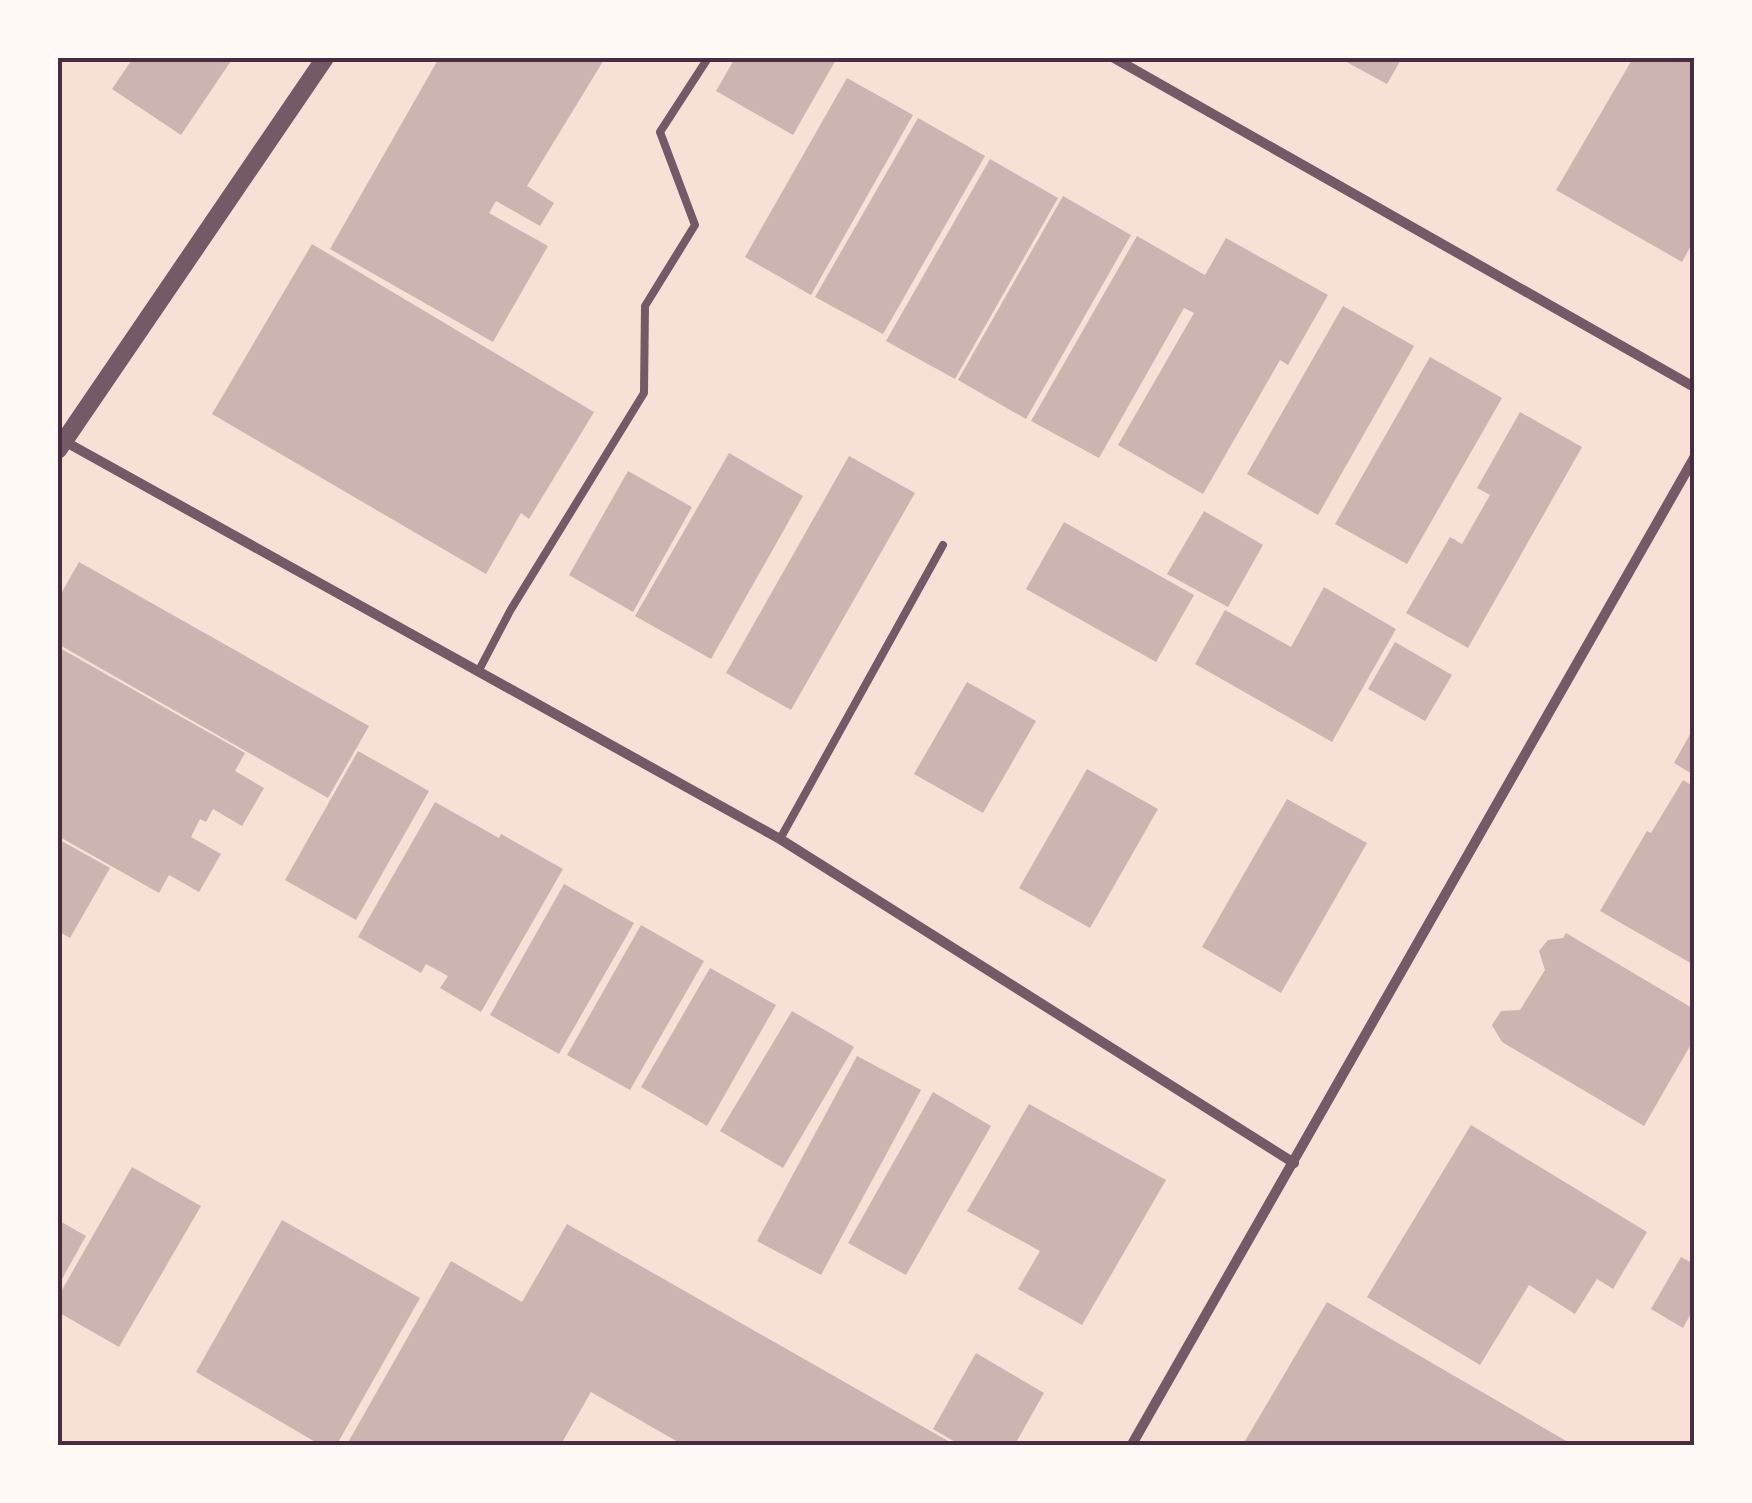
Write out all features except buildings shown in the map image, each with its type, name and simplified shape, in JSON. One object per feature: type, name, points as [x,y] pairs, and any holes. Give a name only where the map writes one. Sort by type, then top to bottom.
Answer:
[{"type":"street","points":[[325,58],[61,446],[780,839],[1294,1162]]},
{"type":"street","points":[[1114,58],[1694,387]]},
{"type":"street","points":[[1132,1446],[1694,458]]},
{"type":"lane","points":[[478,672],[510,610],[644,393],[646,306],[695,225],[660,132],[708,58]]},
{"type":"lane","points":[[780,839],[943,546]]}]
